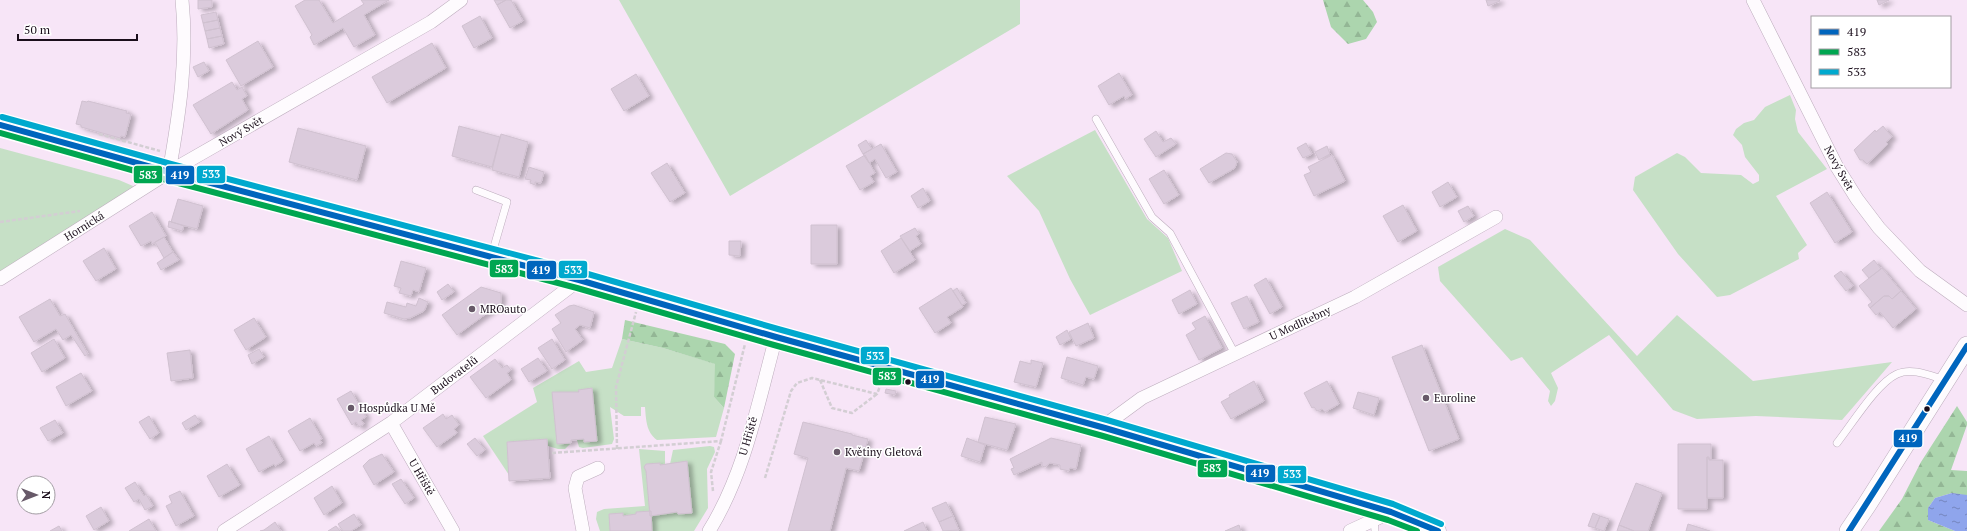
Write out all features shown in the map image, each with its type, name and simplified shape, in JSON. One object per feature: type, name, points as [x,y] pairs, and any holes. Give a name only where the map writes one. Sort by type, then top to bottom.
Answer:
[{"type":"main road","points":[[1849,531],[1967,346]]},
{"type":"street","points":[[169,172],[180,111],[184,18],[182,0]]},
{"type":"street","name":"Nový Svět","points":[[169,172],[431,22],[461,0]]},
{"type":"street","name":"Nový Svět","points":[[1753,0],[1834,160],[1857,199],[1879,228],[1920,271],[1967,305]]},
{"type":"street","points":[[0,125],[169,172],[579,280],[776,337],[1105,428],[1391,512],[1438,531]]},
{"type":"street","name":"Hornická","points":[[0,279],[169,172]]},
{"type":"street","name":"U Modlitebny","points":[[1105,428],[1112,420],[1142,398],[1355,297],[1496,217]]},
{"type":"street","name":"Budovatelů","points":[[224,531],[391,423],[579,280]]},
{"type":"street","name":"U Hřiště","points":[[709,531],[716,520],[740,467],[776,337]]},
{"type":"street","name":"U Hřiště","points":[[391,423],[453,531]]},
{"type":"street","points":[[583,531],[575,488],[578,478],[598,468]]},
{"type":"street","points":[[1350,531],[1375,525],[1391,512]]},
{"type":"lane","points":[[1096,119],[1152,217],[1170,233],[1235,354]]},
{"type":"lane","points":[[476,190],[507,202],[491,256]]},
{"type":"lane","points":[[1837,443],[1882,385],[1898,373],[1918,372],[1946,380]]},
{"type":"path","points":[[0,222],[94,209],[102,214]]},
{"type":"path","points":[[617,449],[616,387],[640,297]]},
{"type":"path","points":[[716,520],[711,472],[721,441],[748,329]]},
{"type":"path","points":[[820,380],[832,408],[852,413],[877,394],[887,368]]},
{"type":"path","points":[[765,478],[791,391],[797,382],[807,378],[877,394]]},
{"type":"path","points":[[552,453],[721,441]]},
{"type":"green space","points":[[619,0],[1020,0],[1020,24],[730,196]]},
{"type":"green space","points":[[1323,0],[1363,0],[1373,12],[1377,22],[1366,39],[1348,44],[1331,27]]},
{"type":"green space","points":[[1790,95],[1796,110],[1795,119],[1798,132],[1827,169],[1776,196],[1807,245],[1798,253],[1799,259],[1730,295],[1717,297],[1678,254],[1633,190],[1635,177],[1677,153],[1685,157],[1701,173],[1741,175],[1753,184],[1759,181],[1759,175],[1745,157],[1742,145],[1733,135],[1736,129],[1744,123],[1754,120],[1765,107]]},
{"type":"green space","points":[[1095,130],[1147,219],[1168,238],[1182,271],[1090,315],[1070,279],[1039,211],[1007,176]]},
{"type":"green space","points":[[0,148],[119,180],[133,186],[132,190],[0,273]]},
{"type":"green space","points":[[1505,229],[1530,240],[1637,356],[1677,315],[1753,381],[1892,362],[1842,420],[1756,416],[1697,419],[1673,410],[1609,335],[1551,373],[1558,388],[1555,401],[1551,406],[1548,401],[1550,391],[1522,357],[1511,361],[1440,281],[1438,267]]},
{"type":"green space","points":[[625,320],[725,344],[735,354],[724,408],[714,397],[715,364],[663,348],[622,339]]},
{"type":"green space","points":[[622,339],[663,348],[716,364],[714,397],[724,408],[716,437],[657,440],[653,437],[646,421],[645,407],[641,407],[641,416],[624,416],[610,407],[614,439],[612,444],[583,448],[579,447],[577,440],[571,440],[571,443],[565,449],[558,449],[548,446],[547,439],[507,442],[509,475],[483,436],[537,402],[533,388],[579,361],[586,372],[612,368]]},
{"type":"green space","points":[[1957,406],[1967,422],[1967,425],[1951,470],[1967,471],[1967,496],[1952,493],[1935,498],[1928,508],[1928,520],[1955,531],[1879,531],[1902,499],[1921,462]]},
{"type":"green space","points":[[710,446],[714,447],[715,452],[707,469],[708,508],[694,531],[600,531],[596,519],[597,512],[604,509],[645,506],[639,449],[665,451],[665,464],[670,464],[673,450]]},
{"type":"water","points":[[1952,493],[1967,495],[1967,531],[1955,531],[1928,520],[1928,508],[1935,498]]},
{"type":"building","points":[[198,0],[212,0],[212,7],[198,9]]},
{"type":"building","points":[[305,0],[319,0],[333,23],[364,4],[361,0],[389,0],[364,15],[375,35],[354,47],[343,28],[314,45],[310,37],[312,35],[295,6]]},
{"type":"building","points":[[494,0],[506,0],[497,5]]},
{"type":"building","points":[[506,0],[511,0],[523,21],[510,28],[497,5]]},
{"type":"building","points":[[1486,0],[1499,0],[1500,1],[1488,6]]},
{"type":"building","points":[[1877,0],[1889,0],[1879,5]]},
{"type":"building","points":[[216,12],[218,20],[203,23],[201,15]]},
{"type":"building","points":[[480,16],[492,38],[474,48],[462,26]]},
{"type":"building","points":[[218,20],[220,28],[205,31],[203,23]]},
{"type":"building","points":[[220,28],[222,36],[207,39],[205,31]]},
{"type":"building","points":[[222,36],[224,44],[209,48],[207,39]]},
{"type":"building","points":[[258,41],[273,67],[241,86],[226,60]]},
{"type":"building","points":[[432,43],[446,68],[387,103],[372,77]]},
{"type":"building","points":[[204,62],[209,71],[198,77],[193,67]]},
{"type":"building","points":[[1119,73],[1132,95],[1125,99],[1124,96],[1109,105],[1098,86]]},
{"type":"building","points":[[636,74],[649,96],[624,111],[611,89]]},
{"type":"building","points":[[232,82],[237,90],[242,87],[247,96],[242,99],[248,110],[211,134],[193,105]]},
{"type":"building","points":[[82,101],[88,101],[127,111],[126,113],[131,114],[125,137],[121,136],[120,138],[81,127],[81,125],[76,124]]},
{"type":"building","points":[[459,126],[500,137],[492,167],[452,156]]},
{"type":"building","points":[[1883,126],[1892,137],[1886,142],[1888,144],[1867,164],[1863,160],[1860,160],[1854,150],[1875,130],[1876,132]]},
{"type":"building","points":[[298,128],[366,146],[357,180],[289,162]]},
{"type":"building","points":[[1156,131],[1163,142],[1171,138],[1176,144],[1156,157],[1144,139]]},
{"type":"building","points":[[501,134],[528,142],[519,177],[492,170]]},
{"type":"building","points":[[866,140],[872,149],[863,154],[858,145]]},
{"type":"building","points":[[1306,143],[1312,154],[1303,158],[1297,148]]},
{"type":"building","points":[[881,144],[897,172],[886,178],[875,159],[869,163],[863,154]]},
{"type":"building","points":[[1327,146],[1330,154],[1319,160],[1315,152]]},
{"type":"building","points":[[1226,153],[1232,154],[1237,162],[1235,168],[1209,183],[1200,169]]},
{"type":"building","points":[[865,155],[875,173],[870,176],[874,182],[860,190],[846,166]]},
{"type":"building","points":[[1332,155],[1345,181],[1314,196],[1304,175],[1311,172],[1308,167]]},
{"type":"building","points":[[667,163],[685,193],[670,202],[651,173]]},
{"type":"building","points":[[529,167],[544,172],[541,183],[535,182],[535,185],[530,183],[531,180],[525,179]]},
{"type":"building","points":[[1164,170],[1179,195],[1164,204],[1149,179]]},
{"type":"building","points":[[1448,182],[1457,197],[1440,207],[1432,192]]},
{"type":"building","points":[[923,188],[930,201],[918,208],[911,196]]},
{"type":"building","points":[[1827,192],[1852,232],[1835,243],[1810,203]]},
{"type":"building","points":[[178,199],[203,206],[197,229],[171,222]]},
{"type":"building","points":[[1403,205],[1417,231],[1398,242],[1383,216]]},
{"type":"building","points":[[1468,206],[1474,216],[1464,222],[1458,211]]},
{"type":"building","points":[[152,212],[166,236],[152,244],[151,241],[141,246],[129,226]]},
{"type":"building","points":[[169,221],[184,226],[182,231],[168,227]]},
{"type":"building","points":[[811,225],[837,225],[837,264],[811,264]]},
{"type":"building","points":[[915,228],[919,234],[916,236],[921,244],[910,251],[900,236]]},
{"type":"building","points":[[164,237],[173,252],[164,258],[155,242]]},
{"type":"building","points":[[901,238],[915,260],[894,273],[881,251]]},
{"type":"building","points":[[729,241],[741,241],[740,256],[729,255]]},
{"type":"building","points":[[104,248],[116,269],[96,281],[83,261]]},
{"type":"building","points":[[173,252],[179,260],[161,270],[157,263]]},
{"type":"building","points":[[1874,260],[1881,269],[1869,278],[1862,270]]},
{"type":"building","points":[[401,261],[426,268],[419,292],[413,290],[411,296],[399,293],[401,288],[394,286]]},
{"type":"building","points":[[1882,268],[1901,291],[1892,299],[1889,296],[1884,296],[1870,308],[1868,305],[1872,302],[1859,286]]},
{"type":"building","points":[[1841,271],[1853,286],[1846,291],[1834,276]]},
{"type":"building","points":[[1266,278],[1282,307],[1270,314],[1254,285]]},
{"type":"building","points":[[448,284],[454,292],[442,300],[437,292]]},
{"type":"building","name":"MROauto","points":[[481,287],[501,293],[501,303],[457,335],[442,315]]},
{"type":"building","points":[[951,288],[963,307],[947,317],[951,323],[935,333],[919,308]]},
{"type":"building","points":[[957,288],[966,303],[962,305],[953,291]]},
{"type":"building","points":[[1190,290],[1197,304],[1179,314],[1172,300]]},
{"type":"building","points":[[1901,291],[1916,309],[1893,328],[1880,312],[1876,315],[1870,308],[1884,296],[1889,296],[1892,299]]},
{"type":"building","points":[[1247,296],[1259,322],[1244,329],[1231,303]]},
{"type":"building","points":[[419,298],[428,302],[424,311],[410,318],[404,319],[384,313],[387,302],[406,307],[407,303],[416,306]]},
{"type":"building","points":[[50,299],[60,316],[65,314],[88,354],[85,356],[71,335],[63,340],[56,329],[34,342],[19,317]]},
{"type":"building","points":[[574,305],[594,312],[590,328],[580,325],[575,329],[583,340],[566,352],[552,329],[561,323],[555,315],[569,306]]},
{"type":"building","points":[[1205,316],[1222,348],[1199,360],[1186,335],[1196,329],[1192,323]]},
{"type":"building","points":[[254,318],[266,337],[246,350],[234,330]]},
{"type":"building","points":[[1088,323],[1094,338],[1076,346],[1069,332]]},
{"type":"building","points":[[1067,330],[1071,339],[1060,345],[1056,337]]},
{"type":"building","points":[[54,339],[65,358],[42,372],[31,353]]},
{"type":"building","points":[[552,339],[565,360],[552,369],[538,348]]},
{"type":"building","name":"Euroline","points":[[1422,345],[1459,439],[1429,451],[1392,357]]},
{"type":"building","points":[[259,349],[264,357],[252,364],[248,355]]},
{"type":"building","points":[[190,350],[193,378],[171,381],[167,353]]},
{"type":"building","points":[[1067,357],[1098,366],[1094,379],[1086,377],[1083,385],[1061,378]]},
{"type":"building","points":[[538,358],[547,371],[529,382],[521,369]]},
{"type":"building","points":[[495,359],[502,368],[507,365],[511,370],[507,373],[511,380],[486,398],[470,377]]},
{"type":"building","points":[[1031,360],[1043,363],[1036,387],[1014,382],[1020,361],[1031,364]]},
{"type":"building","points":[[81,373],[92,391],[66,406],[56,387]]},
{"type":"building","points":[[1254,381],[1264,401],[1231,419],[1221,402],[1230,397],[1229,395]]},
{"type":"building","points":[[1327,381],[1339,404],[1325,412],[1322,409],[1317,411],[1314,407],[1312,408],[1304,393]]},
{"type":"building","points":[[592,388],[597,441],[584,442],[584,439],[571,440],[571,443],[557,444],[552,392],[579,392],[578,390]]},
{"type":"building","points":[[886,389],[896,391],[895,395],[885,393]]},
{"type":"building","name":"Hospůdka U Mě","points":[[351,391],[366,417],[361,420],[364,424],[359,427],[356,422],[352,425],[337,399]]},
{"type":"building","points":[[1358,392],[1379,398],[1374,415],[1353,408]]},
{"type":"building","points":[[443,414],[446,419],[452,415],[459,425],[454,429],[457,433],[437,447],[423,428]]},
{"type":"building","points":[[195,415],[200,422],[186,430],[182,423]]},
{"type":"building","points":[[149,416],[159,433],[150,439],[139,422]]},
{"type":"building","points":[[985,417],[1016,424],[1007,450],[978,442]]},
{"type":"building","points":[[310,418],[322,439],[320,440],[322,443],[316,446],[314,443],[300,451],[288,431]]},
{"type":"building","points":[[55,420],[63,433],[48,441],[40,428]]},
{"type":"building","points":[[803,422],[868,439],[859,471],[846,468],[830,531],[788,531],[808,458],[794,454]]},
{"type":"building","points":[[269,436],[283,461],[275,466],[274,464],[259,472],[246,449]]},
{"type":"building","points":[[475,438],[485,450],[477,456],[467,444]]},
{"type":"building","points":[[967,438],[985,445],[980,462],[961,456]]},
{"type":"building","points":[[1051,438],[1081,445],[1076,469],[1070,468],[1069,471],[1060,469],[1060,465],[1050,463],[1045,467],[1042,466],[1042,462],[1014,475],[1011,469],[1014,468],[1010,459]]},
{"type":"building","points":[[547,439],[550,478],[509,481],[507,442]]},
{"type":"building","points":[[1678,444],[1711,444],[1711,460],[1707,457],[1707,509],[1678,509]]},
{"type":"building","points":[[382,454],[394,472],[374,485],[363,466],[369,460]]},
{"type":"building","points":[[1707,457],[1709,457],[1709,460],[1723,460],[1723,498],[1707,498]]},
{"type":"building","points":[[687,461],[692,513],[678,514],[677,512],[650,516],[646,471],[644,467],[646,464],[660,463],[660,465]]},
{"type":"building","points":[[227,464],[240,485],[219,497],[207,476]]},
{"type":"building","points":[[401,479],[414,498],[405,504],[392,484]]},
{"type":"building","points":[[135,482],[144,496],[146,494],[153,506],[145,510],[139,499],[134,502],[125,488]]},
{"type":"building","points":[[1636,483],[1662,493],[1648,531],[1634,531],[1619,525]]},
{"type":"building","points":[[332,486],[342,503],[324,515],[314,498]]},
{"type":"building","points":[[180,491],[194,516],[176,526],[166,506],[172,503],[169,496]]},
{"type":"building","points":[[946,502],[953,516],[939,522],[932,508]]},
{"type":"building","points":[[101,507],[109,521],[94,530],[86,516]]},
{"type":"building","points":[[651,511],[652,531],[610,531],[609,514],[623,513],[623,516],[636,514],[636,512]]},
{"type":"building","points":[[1593,513],[1600,516],[1595,528],[1588,526]]},
{"type":"building","points":[[354,514],[361,525],[351,531],[343,531],[338,524]]},
{"type":"building","points":[[953,516],[959,530],[943,531],[939,522]]},
{"type":"building","points":[[1600,516],[1609,519],[1604,531],[1595,528]]},
{"type":"building","points":[[149,519],[156,531],[129,531]]},
{"type":"building","points":[[275,522],[281,531],[260,531],[264,530]]},
{"type":"building","points":[[923,522],[927,531],[904,531]]},
{"type":"building","points":[[1688,524],[1710,531],[1686,531]]},
{"type":"building","points":[[1239,525],[1241,531],[1225,531]]},
{"type":"building","points":[[1619,525],[1634,531],[1617,531]]},
{"type":"building","points":[[59,526],[62,531],[50,531]]},
{"type":"building","points":[[336,526],[340,531],[328,531]]},
{"type":"transit line","name":"533","points":[[2,117],[171,164],[581,272],[778,329],[1107,420],[1393,504],[1441,524]]},
{"type":"transit line","name":"419","points":[[0,125],[169,172],[579,280],[776,337],[1105,428],[1391,512],[1438,531]]},
{"type":"transit line","name":"583","points":[[0,133],[167,180],[577,288],[774,345],[1103,436],[1388,520],[1417,531]]},
{"type":"transit line","name":"419","points":[[1849,531],[1967,346]]},
{"type":"place","name":"MROauto","points":[[472,309]]},
{"type":"place","name":"Euroline","points":[[1426,398]]},
{"type":"place","name":"Hospůdka U Mě","points":[[351,408]]},
{"type":"place","name":"Květiny Gletová","points":[[837,452]]}]
